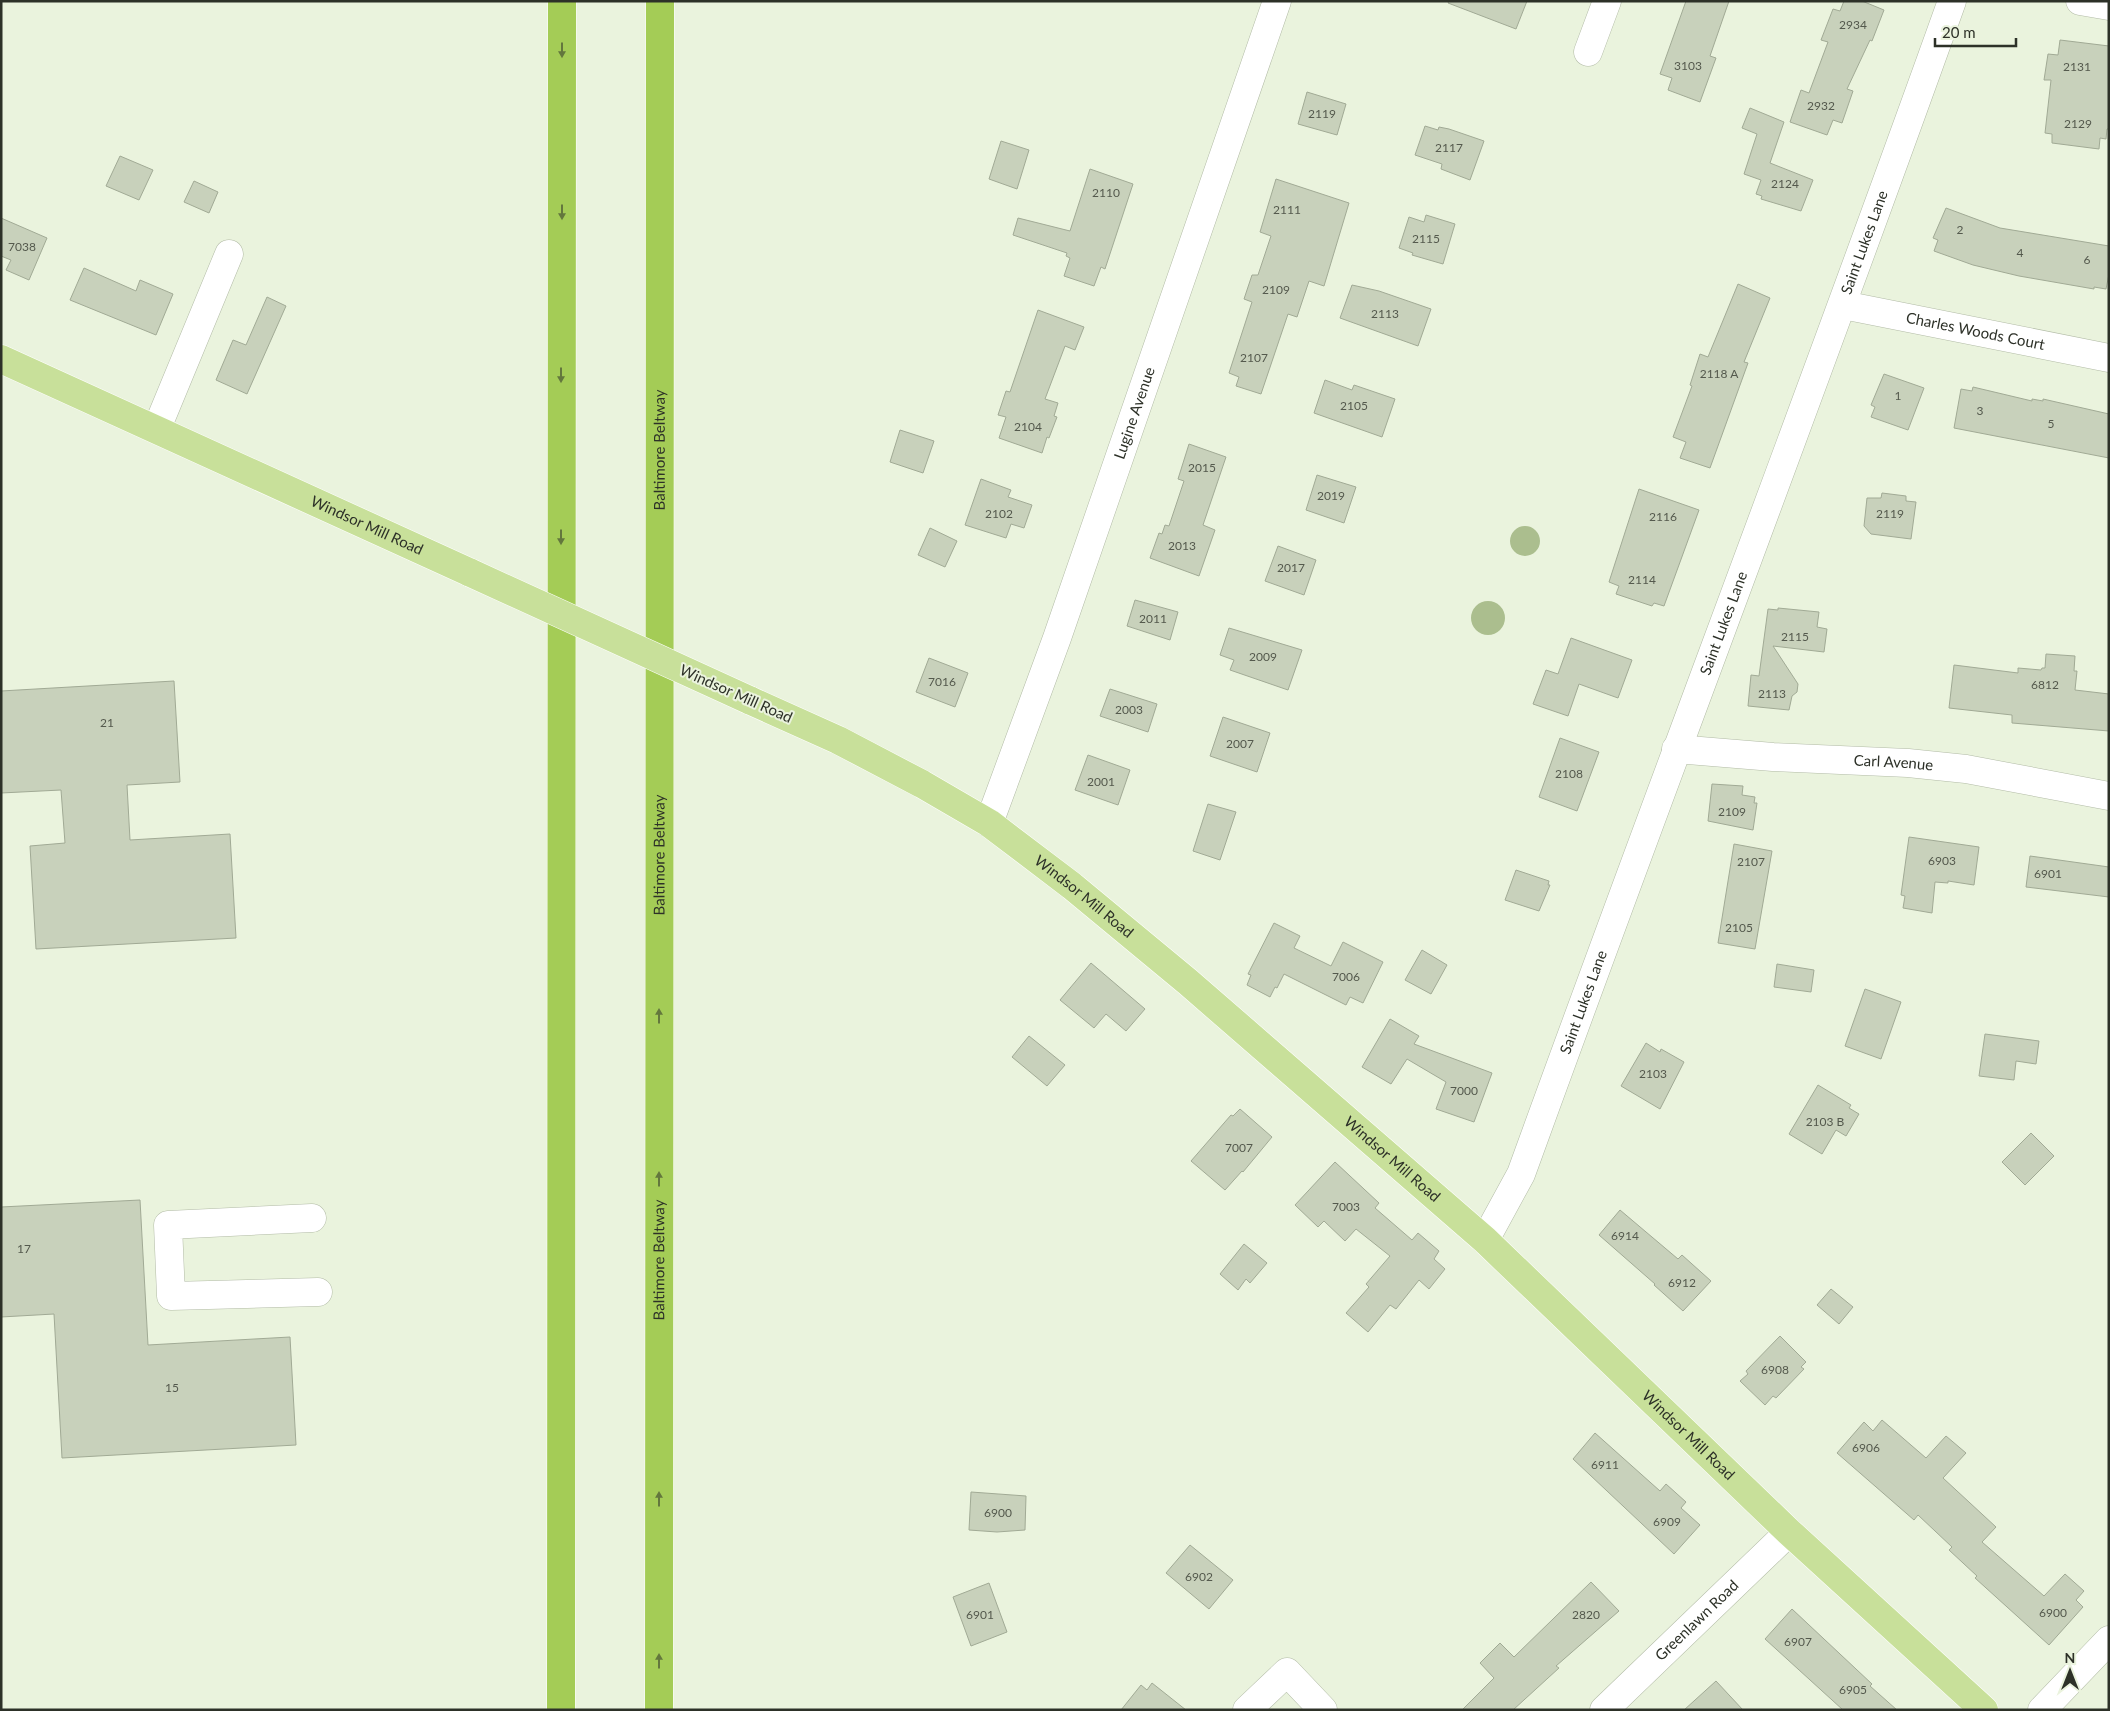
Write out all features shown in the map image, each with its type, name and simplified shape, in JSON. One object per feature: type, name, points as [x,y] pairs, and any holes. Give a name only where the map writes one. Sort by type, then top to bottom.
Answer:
[{"type":"highway","points":[[561,1710],[562,1]]},
{"type":"highway","name":"Baltimore Beltway","points":[[659,1710],[660,1]]},
{"type":"main road","name":"Windsor Mill Road","points":[[1,359],[157,428],[838,740],[922,784],[989,823],[1072,886],[1188,982],[1485,1240],[1789,1532],[1984,1710]]},
{"type":"street","name":"Lugine Avenue","points":[[989,823],[1057,638],[1277,1]]},
{"type":"street","points":[[1588,52],[1607,1]]},
{"type":"street","name":"Saint Lukes Lane","points":[[1485,1240],[1521,1174],[1676,748],[1843,305],[1952,1]]},
{"type":"street","points":[[2080,1],[2109,6]]},
{"type":"street","points":[[157,428],[228,254]]},
{"type":"street","name":"Charles Woods Court","points":[[1843,305],[2109,358]]},
{"type":"street","name":"Carl Avenue","points":[[1676,748],[1774,757],[1908,763],[1966,769],[2109,796]]},
{"type":"street","points":[[312,1218],[168,1225],[171,1296],[318,1292]]},
{"type":"street","name":"Greenlawn Road","points":[[1604,1710],[1789,1532]]},
{"type":"street","points":[[2042,1710],[2109,1640]]},
{"type":"street","points":[[1247,1710],[1287,1672],[1323,1710]]},
{"type":"shaded area","points":[[1525,526],[1536,530],[1540,541],[1536,552],[1525,556],[1514,552],[1510,541],[1514,530]]},
{"type":"shaded area","points":[[1488,601],[1500,606],[1505,618],[1500,630],[1488,635],[1476,630],[1471,618],[1476,606]]},
{"type":"building","points":[[1449,1],[1527,1],[1516,29],[1448,3]]},
{"type":"building","points":[[1686,1],[1729,1],[1710,56],[1716,58],[1700,102],[1668,90],[1672,78],[1660,74]]},
{"type":"building","points":[[1844,1],[1862,1],[1884,10],[1872,41],[1870,40],[1847,89],[1853,91],[1842,123],[1833,120],[1827,135],[1790,122],[1801,90],[1809,93],[1828,42],[1821,40],[1833,9],[1840,11]]},
{"type":"building","points":[[2060,40],[2109,46],[2109,129],[2107,129],[2106,139],[2100,138],[2099,149],[2052,143],[2052,134],[2045,133],[2051,80],[2044,80],[2048,54],[2058,55]]},
{"type":"building","points":[[1307,92],[1346,104],[1337,135],[1298,124]]},
{"type":"building","points":[[1750,108],[1784,122],[1770,163],[1813,180],[1801,211],[1761,199],[1762,196],[1756,194],[1761,180],[1744,174],[1757,134],[1742,128]]},
{"type":"building","points":[[1425,126],[1438,130],[1439,127],[1449,129],[1484,141],[1470,180],[1441,169],[1442,164],[1415,155]]},
{"type":"building","points":[[1001,141],[1029,150],[1017,189],[989,179]]},
{"type":"building","points":[[120,156],[153,170],[139,200],[106,186]]},
{"type":"building","points":[[1090,169],[1133,184],[1105,269],[1101,267],[1094,286],[1064,276],[1070,258],[1066,256],[1067,253],[1013,235],[1018,218],[1070,231]]},
{"type":"building","points":[[1276,179],[1349,203],[1324,286],[1309,281],[1297,317],[1288,314],[1261,394],[1236,386],[1239,377],[1229,373],[1252,302],[1244,299],[1252,275],[1258,275],[1271,236],[1260,232]]},
{"type":"building","points":[[194,181],[218,192],[209,213],[184,202]]},
{"type":"building","points":[[1946,208],[2000,228],[2109,246],[2109,274],[2106,289],[2094,287],[2094,289],[2019,276],[1973,265],[1934,251],[1938,240],[1933,238]]},
{"type":"building","points":[[1426,215],[1455,224],[1443,264],[1412,255],[1413,253],[1399,248],[1409,217],[1424,222]]},
{"type":"building","points":[[1,218],[47,238],[29,280],[6,270],[11,260],[1,256]]},
{"type":"building","points":[[84,268],[136,291],[140,280],[173,294],[156,335],[70,300]]},
{"type":"building","points":[[1738,284],[1770,298],[1744,362],[1748,363],[1710,468],[1680,458],[1686,442],[1673,437],[1692,386],[1690,385],[1700,354],[1708,357]]},
{"type":"building","points":[[1352,285],[1379,291],[1431,309],[1418,346],[1340,318]]},
{"type":"building","points":[[267,297],[286,306],[247,394],[216,380],[233,340],[246,345]]},
{"type":"building","points":[[1038,310],[1084,327],[1075,350],[1065,346],[1045,399],[1058,403],[1054,416],[1057,417],[1049,438],[1047,437],[1042,453],[999,438],[1006,417],[998,415],[1006,391],[1010,392]]},
{"type":"building","points":[[1884,374],[1924,388],[1908,430],[1871,417],[1875,407],[1871,405]]},
{"type":"building","points":[[1325,380],[1352,390],[1354,385],[1395,399],[1382,437],[1314,413]]},
{"type":"building","points":[[1973,387],[2032,401],[2032,399],[2043,401],[2043,399],[2109,414],[2109,458],[1954,428],[1961,389],[1972,391]]},
{"type":"building","points":[[900,430],[934,441],[923,473],[890,462]]},
{"type":"building","points":[[1189,444],[1226,457],[1203,525],[1215,530],[1199,576],[1150,558],[1159,533],[1162,534],[1165,525],[1169,526],[1184,481],[1178,479]]},
{"type":"building","points":[[1317,475],[1356,487],[1344,523],[1306,510]]},
{"type":"building","points":[[981,479],[1011,490],[1008,497],[1032,505],[1024,528],[1011,524],[1006,538],[965,525]]},
{"type":"building","points":[[1639,489],[1699,510],[1664,606],[1654,603],[1652,606],[1616,594],[1619,586],[1609,582]]},
{"type":"building","points":[[1882,493],[1906,496],[1906,501],[1916,502],[1911,539],[1871,534],[1864,526],[1867,498],[1881,498]]},
{"type":"building","points":[[930,528],[957,541],[945,567],[918,555]]},
{"type":"building","points":[[1278,546],[1316,560],[1304,595],[1265,581]]},
{"type":"building","points":[[1135,600],[1178,612],[1170,640],[1127,626]]},
{"type":"building","points":[[1778,608],[1819,612],[1817,627],[1827,629],[1824,652],[1773,646],[1798,684],[1797,692],[1792,696],[1789,710],[1748,706],[1751,675],[1759,676],[1768,609],[1778,610]]},
{"type":"building","points":[[1229,628],[1302,650],[1288,690],[1230,670],[1234,660],[1220,655]]},
{"type":"building","points":[[1571,638],[1632,660],[1618,698],[1579,684],[1568,716],[1533,704],[1546,670],[1558,674]]},
{"type":"building","points":[[2046,654],[2075,656],[2074,671],[2077,671],[2075,690],[2109,694],[2109,731],[2012,723],[2012,715],[1949,708],[1954,665],[2018,673],[2018,668],[2041,670],[2045,668]]},
{"type":"building","points":[[929,658],[968,673],[955,707],[916,692]]},
{"type":"building","points":[[174,681],[180,782],[127,785],[130,840],[230,834],[236,938],[36,949],[30,846],[65,843],[61,790],[1,793],[1,691]]},
{"type":"building","points":[[1110,689],[1157,704],[1148,732],[1100,716]]},
{"type":"building","points":[[1223,717],[1270,733],[1257,772],[1210,756]]},
{"type":"building","points":[[1560,738],[1599,752],[1577,811],[1539,797]]},
{"type":"building","points":[[1088,755],[1130,770],[1118,805],[1075,790]]},
{"type":"building","points":[[1712,784],[1743,786],[1742,795],[1755,797],[1754,803],[1757,803],[1753,830],[1708,821]]},
{"type":"building","points":[[1208,804],[1236,812],[1220,860],[1193,851]]},
{"type":"building","points":[[1909,837],[1979,847],[1974,885],[1948,881],[1948,883],[1935,882],[1932,913],[1903,908],[1905,896],[1901,895]]},
{"type":"building","points":[[1734,844],[1772,851],[1755,949],[1718,943]]},
{"type":"building","points":[[2030,856],[2109,867],[2109,897],[2026,887]]},
{"type":"building","points":[[1516,870],[1549,881],[1548,885],[1550,885],[1539,911],[1505,900]]},
{"type":"building","points":[[1274,923],[1300,936],[1294,948],[1331,966],[1343,942],[1383,962],[1363,1003],[1350,997],[1346,1005],[1284,974],[1270,997],[1247,985],[1251,975],[1248,974]]},
{"type":"building","points":[[1422,950],[1447,965],[1431,994],[1405,980]]},
{"type":"building","points":[[1091,963],[1145,1009],[1126,1031],[1106,1014],[1094,1028],[1060,1000]]},
{"type":"building","points":[[1777,964],[1814,970],[1811,992],[1774,987]]},
{"type":"building","points":[[1865,989],[1901,1002],[1881,1059],[1845,1046]]},
{"type":"building","points":[[1390,1019],[1419,1036],[1414,1044],[1492,1073],[1474,1122],[1436,1109],[1446,1082],[1407,1059],[1391,1084],[1362,1067]]},
{"type":"building","points":[[1985,1034],[2039,1041],[2036,1064],[2016,1061],[2014,1080],[1979,1076]]},
{"type":"building","points":[[1029,1036],[1065,1065],[1047,1086],[1012,1057]]},
{"type":"building","points":[[1646,1043],[1660,1052],[1661,1049],[1684,1062],[1660,1109],[1621,1086]]},
{"type":"building","points":[[1818,1085],[1851,1105],[1849,1108],[1859,1114],[1846,1136],[1836,1130],[1822,1154],[1789,1134]]},
{"type":"building","points":[[1240,1109],[1272,1137],[1243,1172],[1225,1190],[1191,1161],[1231,1115],[1233,1116]]},
{"type":"building","points":[[2031,1133],[2054,1156],[2025,1185],[2002,1162]]},
{"type":"building","points":[[1335,1162],[1379,1203],[1375,1208],[1412,1240],[1418,1233],[1439,1251],[1434,1259],[1445,1269],[1429,1289],[1419,1280],[1396,1309],[1390,1305],[1368,1332],[1346,1313],[1369,1287],[1366,1284],[1390,1256],[1356,1229],[1345,1241],[1324,1221],[1318,1227],[1295,1205]]},
{"type":"building","points":[[140,1200],[148,1345],[290,1337],[296,1445],[62,1458],[54,1314],[1,1317],[1,1207]]},
{"type":"building","points":[[1620,1210],[1678,1259],[1682,1255],[1711,1281],[1683,1311],[1599,1235]]},
{"type":"building","points":[[1244,1244],[1267,1263],[1250,1283],[1246,1279],[1238,1290],[1220,1274]]},
{"type":"building","points":[[1831,1289],[1853,1307],[1839,1324],[1817,1305]]},
{"type":"building","points":[[1780,1336],[1806,1362],[1801,1367],[1804,1369],[1776,1398],[1773,1396],[1765,1405],[1740,1381],[1748,1374],[1746,1371]]},
{"type":"building","points":[[1882,1420],[1926,1458],[1946,1436],[1966,1453],[1943,1478],[1996,1527],[1982,1542],[2044,1596],[2065,1574],[2084,1591],[2076,1600],[2083,1607],[2049,1645],[1975,1578],[1977,1576],[1949,1550],[1952,1547],[1918,1515],[1914,1520],[1837,1453],[1864,1422],[1873,1431]]},
{"type":"building","points":[[1595,1433],[1660,1491],[1666,1484],[1686,1502],[1681,1508],[1700,1525],[1674,1554],[1573,1459]]},
{"type":"building","points":[[971,1492],[1026,1496],[1025,1530],[997,1532],[969,1530]]},
{"type":"building","points":[[1190,1545],[1233,1580],[1209,1609],[1166,1573]]},
{"type":"building","points":[[1591,1582],[1619,1611],[1556,1666],[1559,1668],[1513,1710],[1462,1710],[1494,1678],[1480,1663],[1500,1643],[1514,1657]]},
{"type":"building","points":[[989,1583],[1007,1632],[971,1646],[953,1597]]},
{"type":"building","points":[[1792,1609],[1897,1710],[1843,1710],[1765,1639]]},
{"type":"building","points":[[1716,1681],[1743,1710],[1684,1710]]},
{"type":"building","points":[[1152,1683],[1186,1710],[1121,1710],[1141,1685],[1147,1690]]}]
